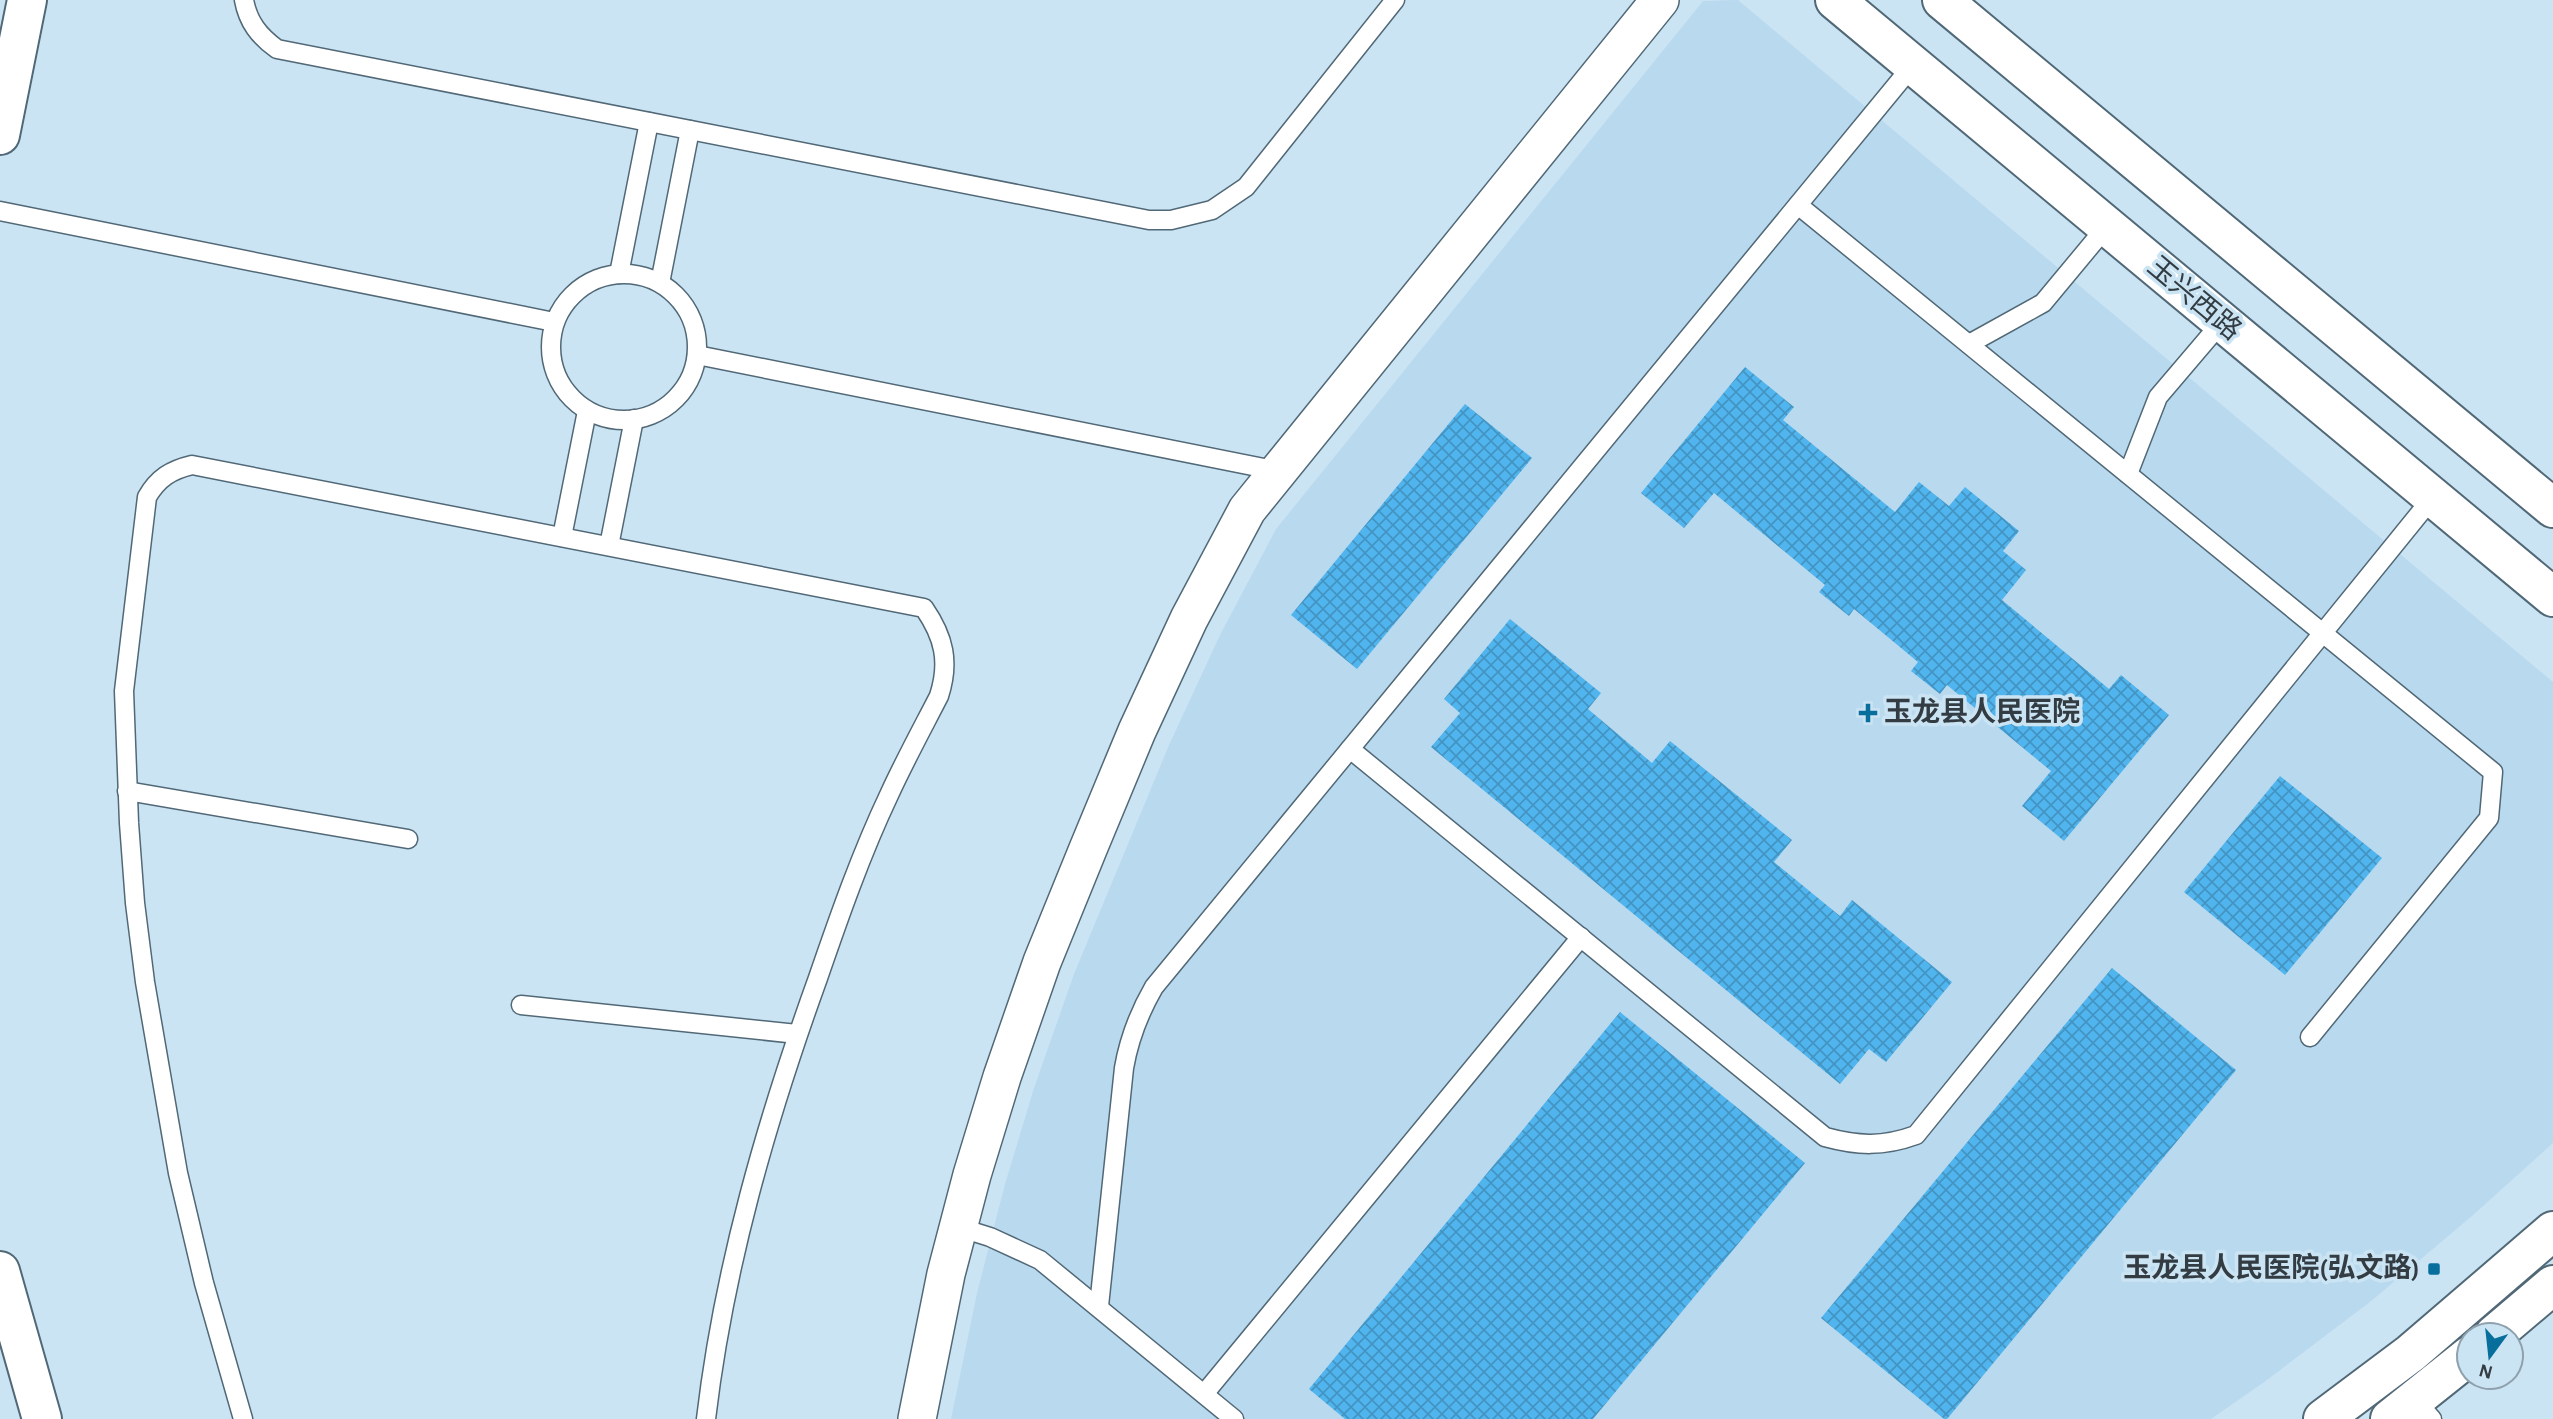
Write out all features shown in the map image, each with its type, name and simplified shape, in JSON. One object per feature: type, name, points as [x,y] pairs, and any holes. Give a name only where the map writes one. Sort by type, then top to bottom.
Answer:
[{"type":"main road","points":[[0,135],[27,0]]},
{"type":"main road","name":"玉兴西路","points":[[1835,0],[2553,597]]},
{"type":"main road","points":[[1942,0],[2553,508]]},
{"type":"main road","points":[[2323,1419],[2421,1344],[2553,1231]]},
{"type":"main road","points":[[0,1271],[41,1419]]},
{"type":"main road","points":[[2511,1321],[2553,1285]]},
{"type":"main road","points":[[2412,1413],[2455,1370]]},
{"type":"street","points":[[917,1419],[958,1227],[1002,1077],[1042,962],[1137,731],[1189,619],[1247,510],[1660,0]]},
{"type":"lane","points":[[244,0],[255,29],[277,49],[1149,220],[1192,217],[1212,210],[1246,187],[1395,0]]},
{"type":"lane","points":[[1099,1306],[1128,1045],[1144,1005],[1162,977],[1913,65]]},
{"type":"lane","points":[[619,274],[649,122]]},
{"type":"lane","points":[[660,283],[690,130]]},
{"type":"lane","points":[[1798,205],[2493,772],[2489,818],[2310,1037]]},
{"type":"lane","points":[[0,211],[554,322]]},
{"type":"lane","points":[[1969,344],[2043,303],[2107,226]]},
{"type":"lane","points":[[619,274],[640,275],[660,283],[677,296],[690,314],[697,334],[697,355],[692,376],[681,394],[666,408],[648,417],[607,419],[587,411],[571,399],[551,362],[550,342],[554,322],[564,303],[579,288],[598,278],[619,274]]},
{"type":"lane","points":[[2128,474],[2158,397],[2221,323]]},
{"type":"lane","points":[[697,355],[1278,471]]},
{"type":"lane","points":[[562,537],[587,411]]},
{"type":"lane","points":[[609,546],[634,419]]},
{"type":"lane","points":[[243,1419],[204,1283],[178,1172],[145,982],[135,903],[127,790],[124,691],[147,497],[164,475],[192,465],[924,608],[935,624],[942,641],[945,669],[939,696],[888,797],[856,872],[797,1034],[746,1205],[725,1301],[706,1419]]},
{"type":"lane","points":[[1350,749],[1825,1137],[1848,1144],[1872,1146],[1895,1143],[1916,1135],[2433,497]]},
{"type":"lane","points":[[127,790],[408,839]]},
{"type":"lane","points":[[1204,1394],[1581,937]]},
{"type":"lane","points":[[521,1005],[797,1034]]},
{"type":"lane","points":[[958,1227],[990,1237],[1040,1260],[1234,1419]]},
{"type":"shaded area","name":"玉龙县人民医院","points":[[1738,0],[2553,682],[2553,1143],[2370,1302],[2211,1419],[951,1419],[977,1293],[1005,1184],[1034,1088],[1074,974],[1169,745],[1220,635],[1276,529],[1703,1]]},
{"type":"building","points":[[1745,367],[1794,407],[1783,420],[1895,512],[1919,482],[1949,506],[1965,487],[2019,531],[2003,551],[2026,570],[2002,600],[2109,689],[2121,675],[2169,715],[2064,841],[2022,806],[2051,771],[1947,685],[1940,694],[1911,671],[1918,662],[1854,609],[1849,616],[1819,592],[1825,585],[1714,493],[1684,528],[1641,493]]},
{"type":"building","points":[[1465,404],[1532,458],[1357,669],[1291,615]]},
{"type":"building","points":[[1510,619],[1601,693],[1588,709],[1652,763],[1670,741],[1792,840],[1774,862],[1840,916],[1852,900],[1952,982],[1886,1062],[1869,1049],[1840,1084],[1431,747],[1460,713],[1444,699]]},
{"type":"building","points":[[2280,776],[2382,858],[2285,975],[2184,892]]},
{"type":"building","points":[[2112,968],[2236,1070],[1947,1419],[1944,1419],[1821,1318]]},
{"type":"building","points":[[1620,1012],[1805,1163],[1593,1419],[1345,1419],[1309,1389]]},
{"type":"place","name":"玉龙县人民医院","points":[[1868,713]]},
{"type":"place","name":"玉龙县人民医院(弘文路)","points":[[2434,1269]]}]
